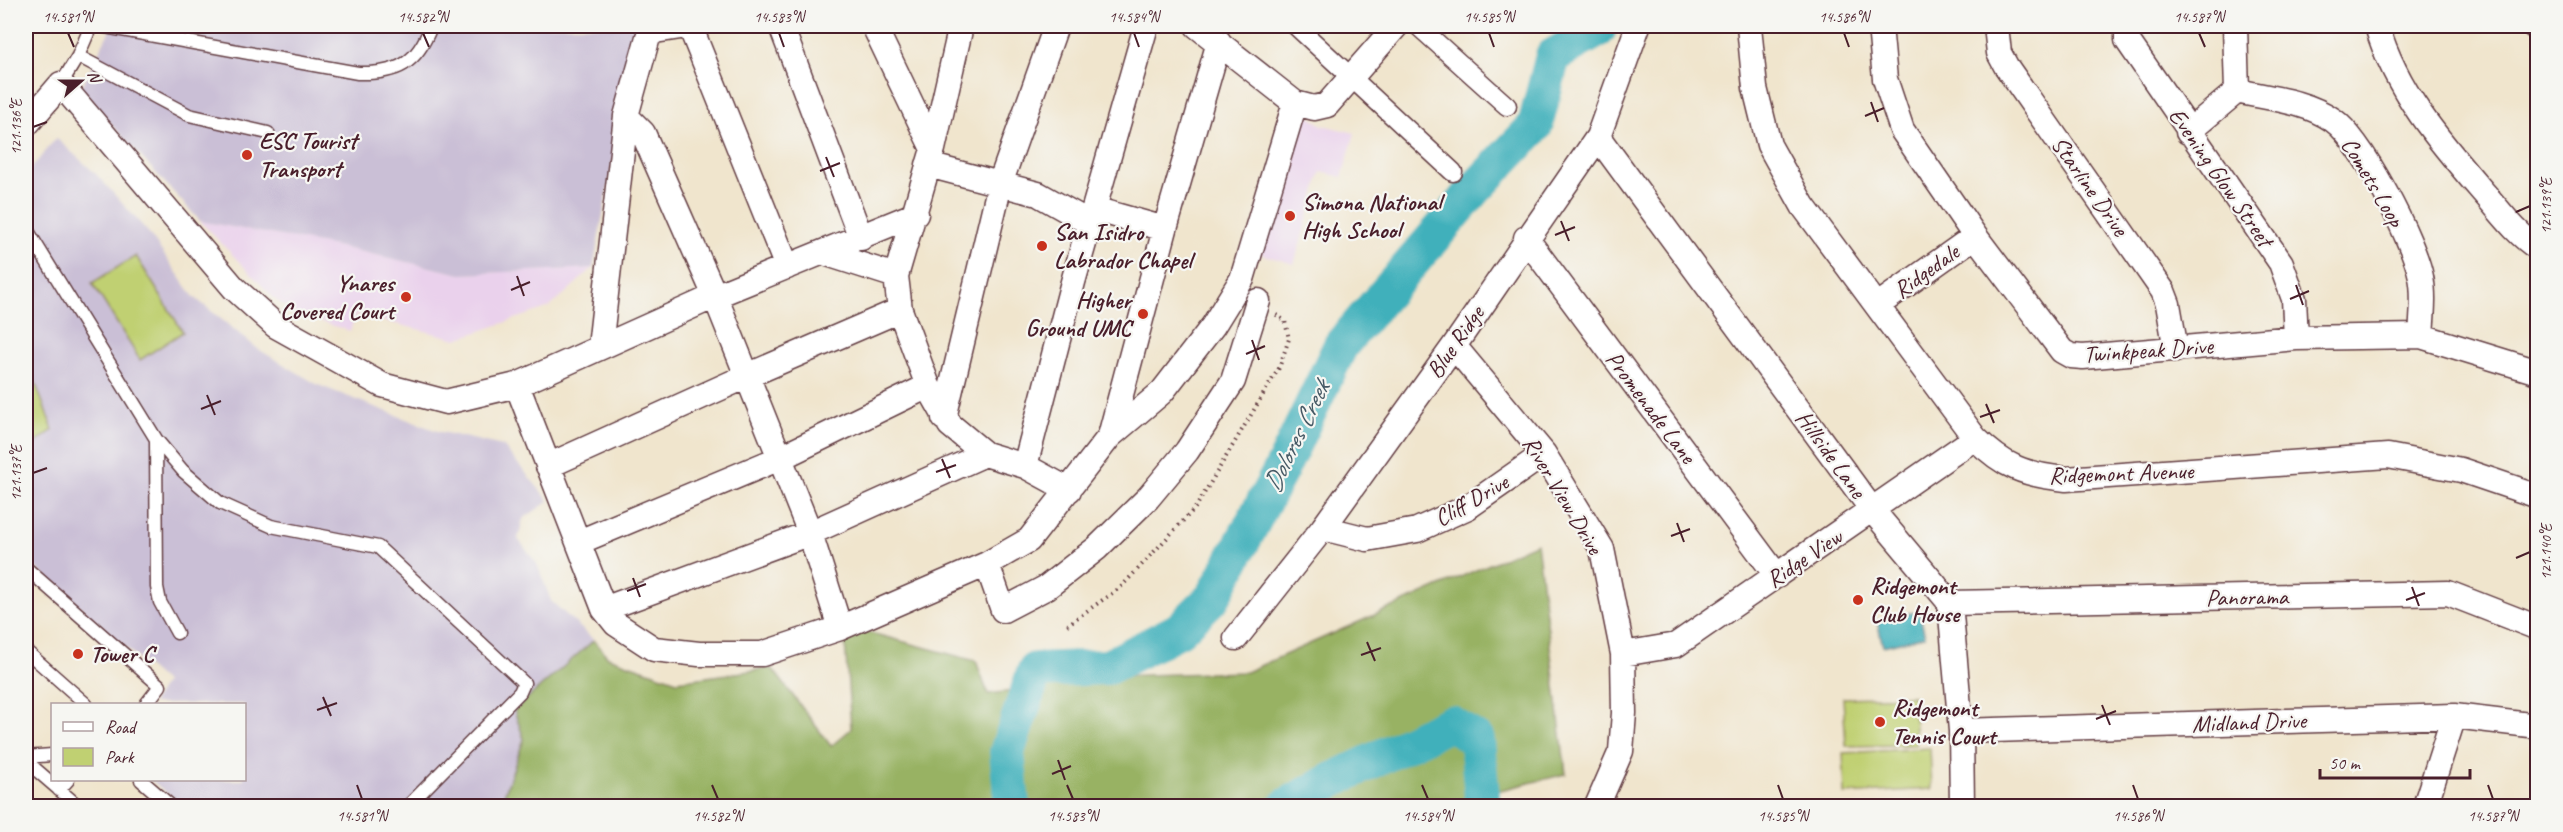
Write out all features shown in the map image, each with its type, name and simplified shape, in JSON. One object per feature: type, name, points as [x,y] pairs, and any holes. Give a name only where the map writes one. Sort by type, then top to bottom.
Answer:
[{"type":"street","points":[[600,347],[626,116],[651,33],[689,26],[787,267]]},
{"type":"street","points":[[781,26],[861,238]]},
{"type":"street","points":[[874,26],[931,157],[1000,184],[1038,194],[1087,213],[1165,229]]},
{"type":"street","points":[[961,26],[931,157],[896,276],[900,310],[928,386],[944,418],[961,436],[985,454],[1026,466],[1069,490]]},
{"type":"street","points":[[944,418],[1000,184],[1056,26]]},
{"type":"street","points":[[1026,466],[1087,213],[1146,26]]},
{"type":"street","points":[[1197,26],[1295,103],[1314,108],[1328,105],[1396,26]]},
{"type":"street","points":[[1296,26],[1453,172]]},
{"type":"street","points":[[1418,26],[1507,106]]},
{"type":"street","name":"Blue Ridge","points":[[1236,638],[1323,528],[1454,346],[1526,238],[1598,137],[1638,26]]},
{"type":"street","name":"Ridgemont Avenue","points":[[1749,26],[1755,88],[1769,145],[1803,206],[1975,438],[1993,456],[2013,468],[2037,476],[2066,479],[2388,456],[2461,470],[2538,496]]},
{"type":"street","name":"Twinkpeak Drive","points":[[1880,26],[1885,79],[1902,130],[1975,236],[2062,351],[2071,356],[2176,350],[2296,338],[2421,336],[2538,372]]},
{"type":"street","name":"Starline Drive","points":[[1996,26],[1999,53],[2006,66],[2163,291],[2168,304],[2176,350]]},
{"type":"street","name":"Evening Glow Street","points":[[2127,26],[2127,40],[2188,132],[2281,263],[2294,299],[2296,338]]},
{"type":"street","points":[[2188,132],[2237,91],[2235,26]]},
{"type":"street","points":[[2377,26],[2394,73],[2431,132],[2515,229],[2538,248]]},
{"type":"street","points":[[2534,26],[2538,29]]},
{"type":"street","points":[[1110,436],[1165,229],[1219,42]]},
{"type":"street","points":[[26,125],[61,84],[234,288],[276,326],[382,385],[446,402],[517,385],[715,296],[916,214]]},
{"type":"street","name":"Comets Loop","points":[[2237,91],[2286,101],[2317,111],[2334,120],[2349,135],[2374,176],[2418,264],[2423,292],[2421,336]]},
{"type":"street","points":[[517,385],[604,609],[616,624],[654,649],[699,654],[762,654],[840,628],[987,564],[1029,540],[1110,436],[1161,392],[1213,326],[1242,279],[1295,103]]},
{"type":"street","points":[[626,116],[643,133],[715,296],[810,533],[840,628]]},
{"type":"street","name":"Hillside Lane","points":[[1598,137],[1873,511],[1950,603]]},
{"type":"street","name":"Ridgedale","points":[[1878,305],[1975,236]]},
{"type":"street","name":"Promenade Lane","points":[[1526,238],[1777,576]]},
{"type":"street","points":[[824,253],[896,276]]},
{"type":"street","points":[[987,564],[1003,610],[1047,588],[1097,548],[1148,498],[1187,451],[1233,381],[1258,301]]},
{"type":"street","points":[[548,466],[900,310]]},
{"type":"street","name":"River View Drive","points":[[1454,346],[1544,454],[1602,549],[1623,654],[1624,713],[1621,751],[1604,804]]},
{"type":"street","points":[[579,542],[780,458],[928,386]]},
{"type":"street","name":"Ridge View","points":[[1623,654],[1676,645],[1873,511],[1975,438]]},
{"type":"street","points":[[604,609],[810,533],[985,454]]},
{"type":"street","name":"Cliff Drive","points":[[1323,528],[1367,539],[1417,530],[1468,507],[1544,454]]},
{"type":"street","name":"Panorama","points":[[1950,603],[2448,593],[2538,628]]},
{"type":"street","points":[[1950,603],[1961,731],[1962,807]]},
{"type":"street","points":[[2425,807],[2454,716]]},
{"type":"street","name":"Midland Drive","points":[[1961,731],[2454,716],[2538,726]]},
{"type":"lane","points":[[61,84],[78,56],[91,26]]},
{"type":"lane","points":[[100,26],[358,73],[384,74],[403,66],[419,50],[431,26]]},
{"type":"lane","points":[[78,56],[189,115],[268,133]]},
{"type":"lane","points":[[26,228],[156,439],[183,471],[220,503],[271,526],[378,547],[524,683],[520,692],[408,807]]},
{"type":"lane","points":[[156,439],[157,587],[160,602],[177,633]]},
{"type":"lane","points":[[26,568],[160,686],[147,703]]},
{"type":"lane","points":[[26,651],[84,703]]},
{"type":"lane","points":[[26,759],[51,755]]},
{"type":"lane","points":[[26,759],[78,807]]},
{"type":"lane","points":[[59,790],[67,781]]},
{"type":"lane","points":[[142,781],[171,807]]},
{"type":"path","points":[[1067,626],[1121,587],[1141,563],[1181,525],[1196,507],[1255,410],[1279,368],[1289,339],[1285,321],[1258,301]]},
{"type":"shaded area","points":[[112,26],[638,26],[593,268],[461,274],[336,246],[200,221],[80,90]]},
{"type":"shaded area","name":"Simona National High School","points":[[1301,111],[1322,125],[1355,133],[1342,177],[1321,172],[1294,264],[1261,254]]},
{"type":"shaded area","points":[[56,138],[96,174],[148,232],[194,297],[258,349],[318,385],[437,431],[503,446],[549,501],[523,519],[518,539],[537,564],[551,601],[594,640],[514,710],[524,739],[502,801],[476,806],[183,806],[152,781],[246,781],[246,703],[153,703],[165,682],[26,559],[26,450],[53,430],[26,358],[26,175]]},
{"type":"shaded area","points":[[200,221],[336,246],[461,274],[593,268],[550,307],[457,339],[356,314],[350,331],[299,315],[276,300]]},
{"type":"green space","points":[[136,256],[183,332],[140,360],[92,283]]},
{"type":"green space","points":[[26,358],[53,430],[26,450]]},
{"type":"green space","points":[[1537,543],[1566,774],[1460,800],[1459,806],[476,806],[502,801],[524,739],[514,710],[594,640],[608,657],[677,681],[772,668],[831,746],[851,729],[845,642],[852,628],[976,661],[988,694],[1013,691],[1045,678],[1246,672]]},
{"type":"green space","name":"Ridgemont Tennis Court","points":[[1913,696],[1916,745],[1846,746],[1843,698]]},
{"type":"green space","points":[[1930,748],[1932,789],[1845,794],[1843,753]]},
{"type":"water","points":[[1919,611],[1925,636],[1883,646],[1877,621]]},
{"type":"waterway","name":"Dolores Creek","points":[[1012,806],[1007,752],[1035,670],[1108,667],[1179,630],[1213,597],[1283,466],[1341,345],[1476,188],[1535,126],[1553,56],[1598,30],[1596,26]]},
{"type":"waterway","name":"Dolores Creek","points":[[1286,806],[1333,780],[1451,723],[1477,740],[1482,797],[1480,806]]},
{"type":"place","name":"ESC Tourist Transport","points":[[247,155]]},
{"type":"place","name":"Simona National High School","points":[[1290,216]]},
{"type":"place","name":"San Isidro Labrador Chapel","points":[[1042,246]]},
{"type":"place","name":"Ynares Covered Court","points":[[406,297]]},
{"type":"place","name":"Higher Ground UMC","points":[[1143,314]]},
{"type":"place","name":"Ridgemont Club House","points":[[1858,600]]},
{"type":"place","name":"Tower C","points":[[78,654]]},
{"type":"place","name":"Ridgemont Tennis Court","points":[[1880,722]]}]
